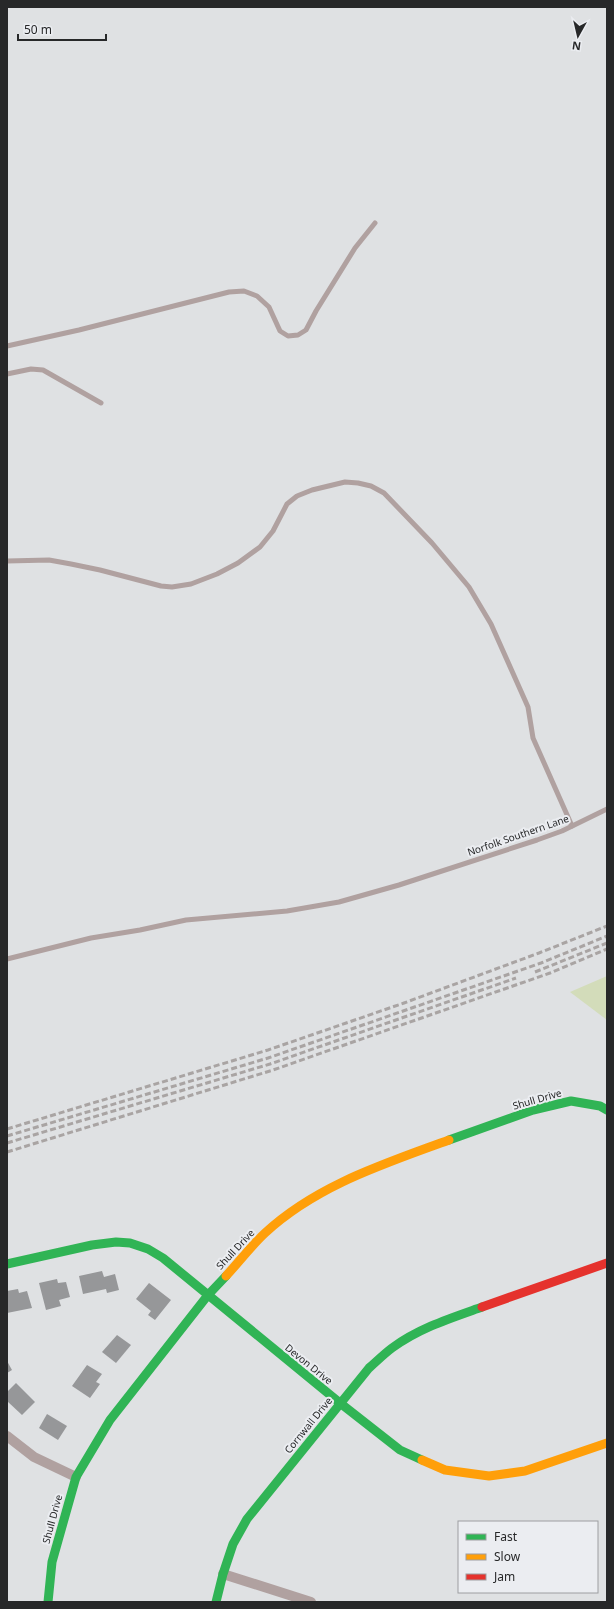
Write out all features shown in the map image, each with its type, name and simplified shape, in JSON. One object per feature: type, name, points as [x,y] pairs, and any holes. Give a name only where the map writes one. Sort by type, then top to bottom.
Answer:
[{"type":"street","name":"Shull Drive","points":[[48,1602],[52,1562],[76,1477],[110,1420],[208,1295],[265,1233],[302,1204],[332,1186],[372,1168],[533,1110],[571,1101],[600,1106],[607,1110]]},
{"type":"street","name":"Devon Drive","points":[[7,1264],[92,1245],[116,1242],[148,1249],[163,1258],[340,1403],[400,1450],[445,1470],[489,1476],[525,1471],[607,1444]]},
{"type":"street","name":"Cornwall Drive","points":[[216,1602],[233,1544],[247,1519],[369,1368],[392,1348],[414,1334],[445,1320],[607,1263]]},
{"type":"street","points":[[7,1436],[34,1457],[76,1477]]},
{"type":"street","points":[[223,1574],[311,1602]]},
{"type":"lane","points":[[7,346],[79,330],[229,292],[244,291],[257,296],[269,307],[280,331],[288,336],[298,335],[306,330],[355,248],[375,223]]},
{"type":"lane","points":[[7,374],[31,368],[43,370],[101,403]]},
{"type":"lane","points":[[7,561],[43,560],[71,564],[100,570],[151,585],[172,586],[191,584],[217,574],[238,563],[260,546],[273,531],[287,504],[297,496],[312,490],[345,482],[371,486],[384,493],[432,543],[469,587],[491,624],[528,707],[533,738],[572,826]]},
{"type":"lane","name":"Norfolk Southern Lane","points":[[7,959],[91,938],[140,930],[186,920],[311,908],[366,895],[537,840],[572,826],[607,809]]},
{"type":"green space","points":[[607,976],[607,1020],[570,992]]},
{"type":"building","points":[[102,1271],[104,1277],[115,1274],[119,1290],[107,1293],[106,1289],[83,1294],[79,1276]]},
{"type":"building","points":[[57,1279],[58,1283],[66,1282],[70,1297],[59,1300],[61,1306],[46,1310],[39,1283]]},
{"type":"building","points":[[149,1283],[171,1300],[155,1320],[148,1315],[151,1311],[136,1299]]},
{"type":"building","points":[[18,1289],[19,1293],[27,1291],[32,1308],[7,1313],[7,1291]]},
{"type":"building","points":[[117,1335],[131,1345],[116,1363],[102,1352]]},
{"type":"building","points":[[7,1361],[12,1370],[7,1373]]},
{"type":"building","points":[[87,1365],[102,1374],[96,1382],[100,1384],[90,1398],[72,1386]]},
{"type":"building","points":[[16,1383],[35,1402],[22,1415],[7,1401],[7,1392]]},
{"type":"building","points":[[47,1414],[67,1426],[58,1440],[39,1428]]},
{"type":"railway","points":[[7,1129],[268,1050],[404,1003],[607,926]]},
{"type":"railway","points":[[7,1136],[268,1058],[541,963],[607,936]]},
{"type":"railway","points":[[535,972],[607,943]]},
{"type":"railway","points":[[7,1152],[273,1070],[550,973],[607,949]]},
{"type":"railway","points":[[7,1143],[270,1064],[516,978]]},
{"type":"traffic: fast","points":[[449,1140],[533,1110],[571,1101],[600,1106],[607,1110]]},
{"type":"traffic: fast","points":[[7,1264],[92,1245],[116,1242],[130,1243],[148,1249],[163,1258],[340,1403],[400,1450],[422,1460]]},
{"type":"traffic: fast","points":[[48,1602],[52,1562],[76,1477],[110,1420],[208,1295],[226,1276]]},
{"type":"traffic: fast","points":[[216,1602],[233,1544],[247,1519],[369,1368],[392,1348],[424,1329],[482,1307]]},
{"type":"traffic: slow","points":[[226,1276],[265,1233],[285,1216],[307,1202],[329,1189],[376,1167],[449,1140]]},
{"type":"traffic: slow","points":[[422,1460],[445,1470],[489,1476],[525,1471],[607,1443]]},
{"type":"traffic: jam","points":[[482,1307],[607,1263]]}]
